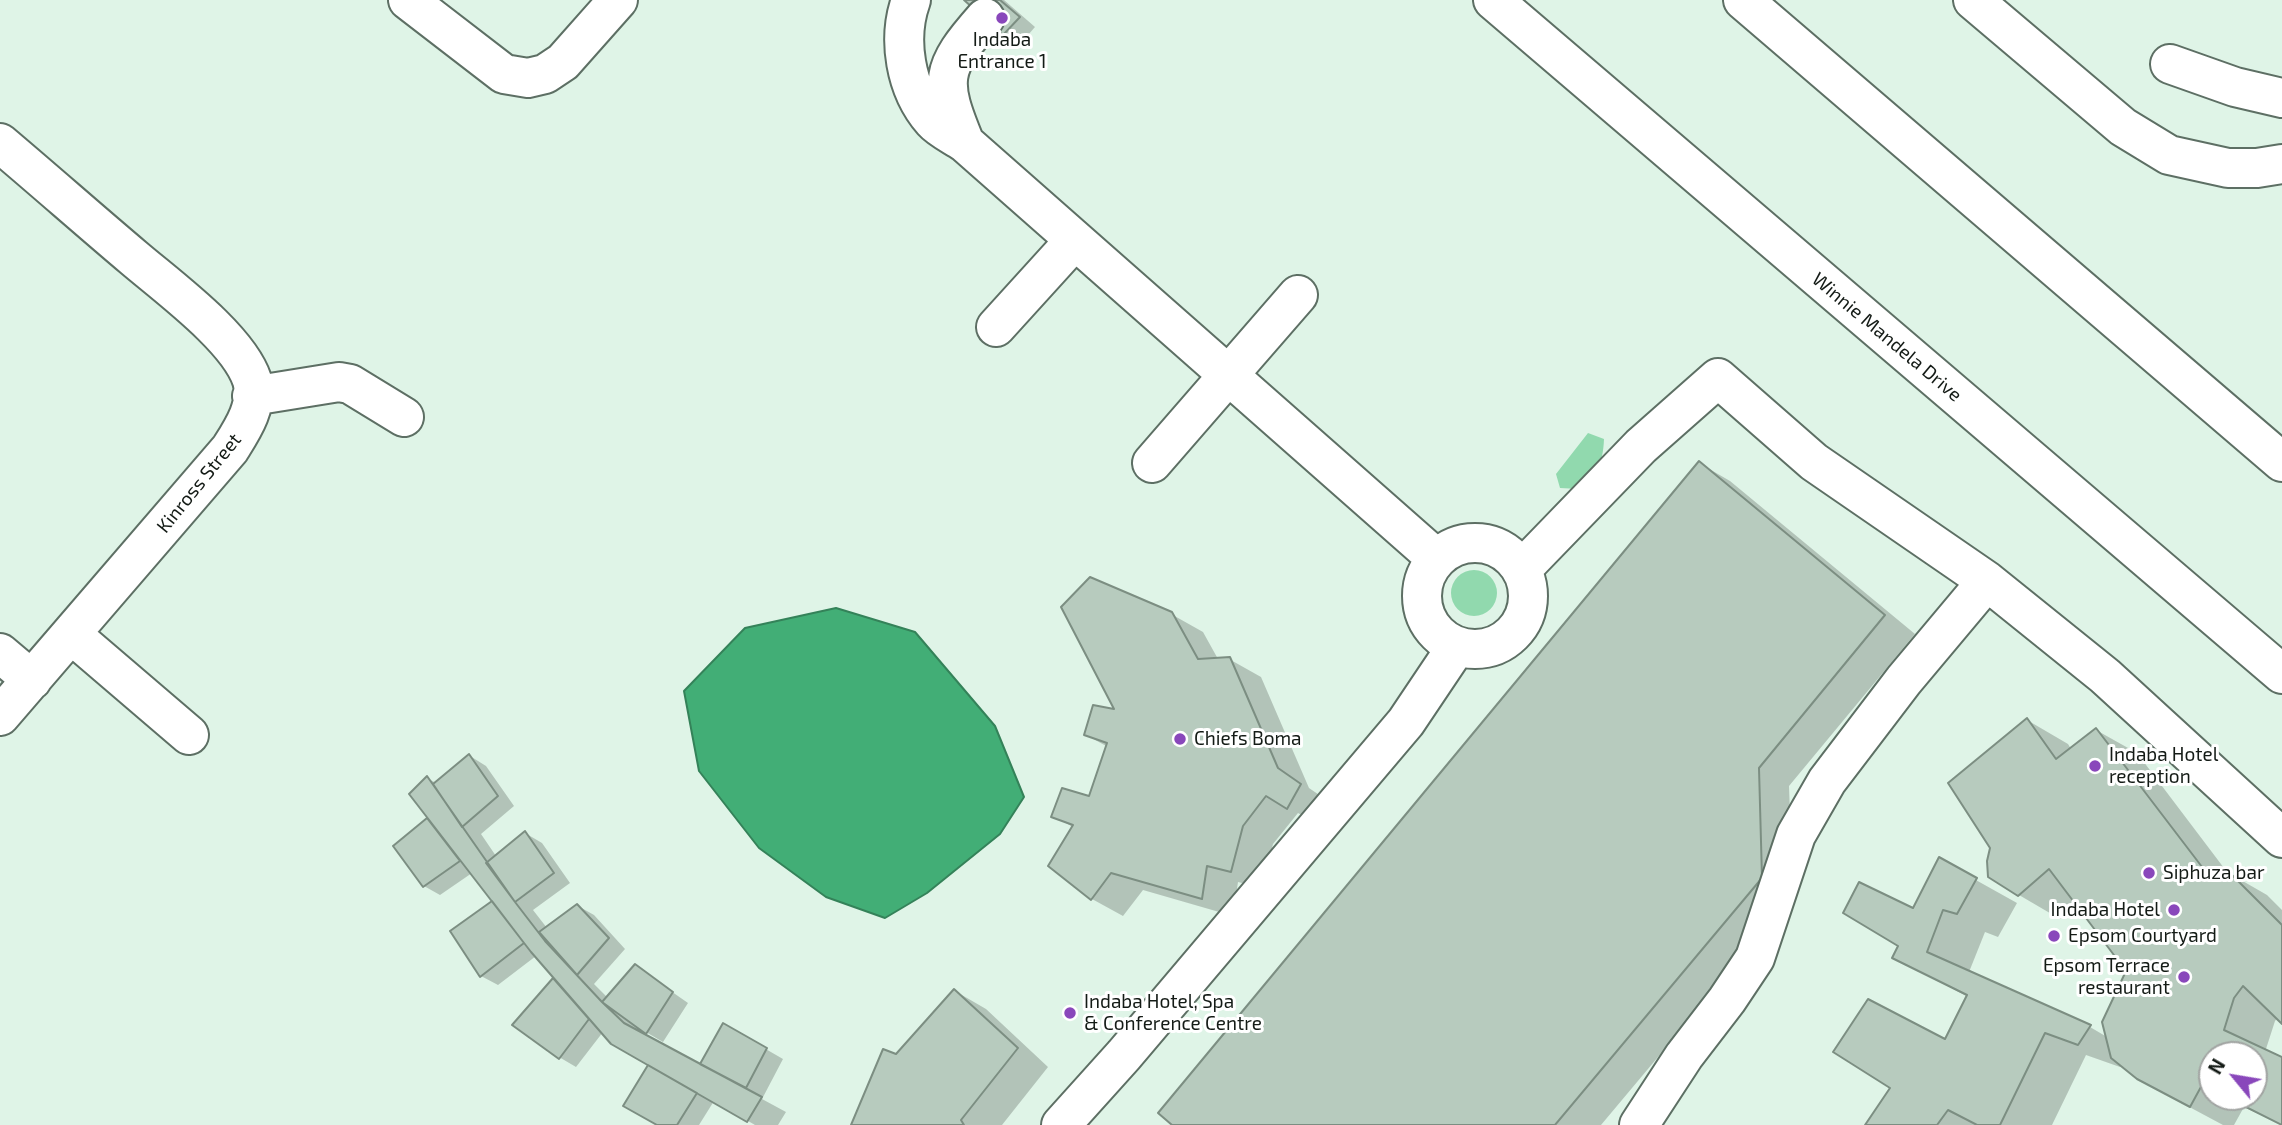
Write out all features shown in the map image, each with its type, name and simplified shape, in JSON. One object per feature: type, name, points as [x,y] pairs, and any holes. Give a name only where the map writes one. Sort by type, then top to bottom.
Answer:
[{"type":"street","points":[[408,0],[504,74],[528,78],[545,74],[564,62],[618,0]]},
{"type":"street","points":[[911,0],[906,14],[904,50],[915,94],[934,122],[965,143],[1437,559]]},
{"type":"street","name":"Winnie Mandela Drive","points":[[1493,0],[2282,674]]},
{"type":"street","points":[[1742,0],[2282,462]]},
{"type":"street","points":[[1973,0],[2123,127],[2169,155],[2228,168],[2257,168],[2282,164]]},
{"type":"street","points":[[965,143],[950,105],[948,80],[952,59],[996,6]]},
{"type":"street","points":[[2170,64],[2224,84],[2282,98]]},
{"type":"street","points":[[0,143],[203,317],[238,355],[252,382],[252,396],[340,382],[350,384],[404,416]]},
{"type":"street","points":[[996,327],[1074,240]]},
{"type":"street","points":[[1152,463],[1298,295]]},
{"type":"street","points":[[1521,570],[1641,446],[1718,378],[1814,462],[1987,581],[2105,676],[2282,838]]},
{"type":"street","name":"Kinross Street","points":[[0,716],[230,449],[246,425],[252,396]]},
{"type":"street","points":[[1482,543],[1511,557],[1521,570],[1527,585],[1528,600],[1524,617],[1516,631],[1489,648],[1457,646],[1441,637],[1430,624],[1423,608],[1422,590],[1427,573],[1437,559],[1466,544],[1482,543]]},
{"type":"street","points":[[1639,1125],[1684,1056],[1755,958],[1796,835],[1827,781],[1905,680],[1987,581]]},
{"type":"street","points":[[71,634],[189,735]]},
{"type":"street","points":[[1061,1125],[1124,1055],[1406,722],[1457,646]]},
{"type":"street","points":[[0,653],[32,680]]},
{"type":"shaded area","points":[[1588,433],[1604,439],[1598,467],[1579,489],[1560,488],[1556,474]]},
{"type":"shaded area","points":[[1474,570],[1490,577],[1497,593],[1490,609],[1474,616],[1458,609],[1451,593],[1458,577]]},
{"type":"shaded area","points":[[836,608],[915,632],[995,726],[1024,797],[1000,834],[927,893],[885,918],[826,897],[759,848],[699,771],[684,691],[745,628]]},
{"type":"building","name":"Indaba Entrance 1","points":[[964,0],[1000,0],[1020,17],[1003,35]]},
{"type":"building","points":[[1699,461],[1885,615],[1759,768],[1762,878],[1555,1125],[1172,1125],[1158,1113]]},
{"type":"building","name":"Chiefs Boma","points":[[1090,577],[1172,612],[1198,659],[1230,657],[1278,768],[1301,784],[1287,809],[1266,796],[1243,826],[1231,872],[1207,866],[1202,899],[1111,873],[1091,900],[1048,866],[1073,825],[1051,817],[1062,788],[1089,796],[1107,743],[1084,735],[1093,705],[1114,709],[1061,607]]},
{"type":"building","name":"Indaba Hotel","points":[[2027,718],[2056,759],[2096,728],[2212,880],[2226,869],[2282,925],[2282,1024],[2243,986],[2234,998],[2224,1030],[2248,1041],[2198,1041],[2198,1092],[2190,1107],[2137,1079],[2111,1058],[2102,1022],[2126,971],[2049,869],[2018,896],[1988,877],[1990,848],[1948,783]]},
{"type":"building","points":[[469,754],[498,796],[462,827],[433,784]]},
{"type":"building","points":[[427,776],[545,941],[602,1002],[624,1023],[762,1097],[747,1122],[611,1044],[531,952],[409,794]]},
{"type":"building","points":[[427,818],[460,861],[423,887],[393,846]]},
{"type":"building","points":[[525,831],[554,873],[515,902],[486,863]]},
{"type":"building","points":[[1939,857],[1977,878],[1957,914],[1943,910],[1927,952],[2091,1025],[2078,1045],[2045,1033],[2000,1125],[1977,1125],[1948,1110],[1937,1125],[1865,1125],[1890,1088],[1833,1052],[1868,999],[1945,1039],[1967,995],[1892,958],[1898,946],[1843,913],[1859,882],[1913,908]]},
{"type":"building","points":[[492,901],[524,943],[480,977],[450,931]]},
{"type":"building","points":[[577,904],[609,938],[577,975],[539,932]]},
{"type":"building","points":[[635,964],[673,992],[646,1034],[602,1002]]},
{"type":"building","points":[[553,978],[589,1019],[559,1059],[512,1025]]},
{"type":"building","points":[[954,989],[1018,1048],[961,1120],[964,1125],[851,1125],[883,1049],[896,1054]]},
{"type":"building","points":[[723,1023],[767,1048],[746,1088],[700,1064]]},
{"type":"building","name":"Indaba Hotel","points":[[2268,1050],[2282,1057],[2282,1125],[2254,1111],[2268,1111]]},
{"type":"building","points":[[648,1065],[697,1093],[677,1125],[657,1125],[623,1106]]},
{"type":"place","name":"Indaba Entrance 1","points":[[1002,18]]},
{"type":"place","name":"Chiefs Boma","points":[[1180,739]]},
{"type":"place","name":"Indaba Hotel reception","points":[[2095,766]]},
{"type":"place","name":"Siphuza bar","points":[[2149,873]]},
{"type":"place","name":"Indaba Hotel","points":[[2174,910]]},
{"type":"place","name":"Epsom Courtyard","points":[[2054,936]]},
{"type":"place","name":"Epsom Terrace restaurant","points":[[2184,977]]},
{"type":"place","name":"Indaba Hotel, Spa & Conference Centre","points":[[1070,1013]]}]
